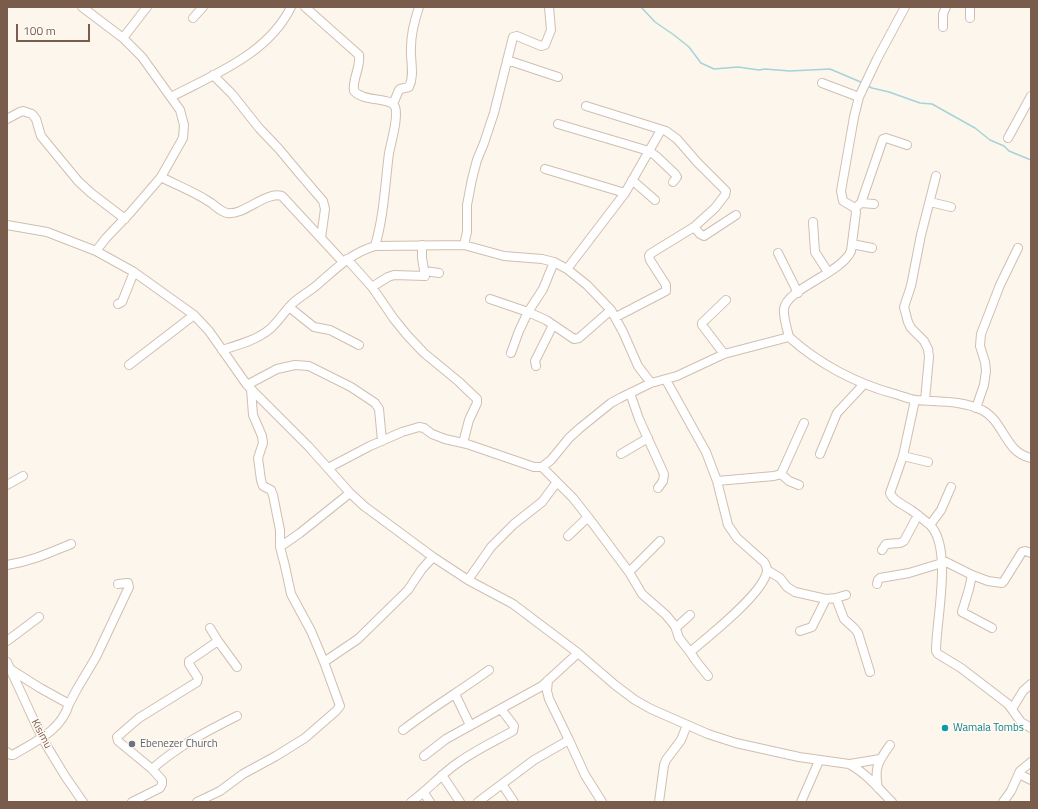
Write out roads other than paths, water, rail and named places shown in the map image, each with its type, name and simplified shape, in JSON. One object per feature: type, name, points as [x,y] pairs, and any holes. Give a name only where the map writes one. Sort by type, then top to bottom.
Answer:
[{"type":"street","points":[[82,7],[123,38],[142,57],[180,110],[184,124],[183,138],[161,177],[96,251]]},
{"type":"street","points":[[123,38],[146,7]]},
{"type":"street","points":[[193,18],[203,7]]},
{"type":"street","points":[[171,97],[228,68],[253,52],[276,29],[291,7]]},
{"type":"street","points":[[305,7],[359,55],[360,59],[354,91],[364,97],[390,102],[395,108],[396,115],[389,153],[382,215],[375,246]]},
{"type":"street","points":[[393,104],[399,90],[409,87],[411,83],[411,43],[419,7]]},
{"type":"street","points":[[464,245],[467,232],[468,205],[472,179],[477,160],[494,113],[513,37],[514,36],[541,46],[545,45],[551,30],[549,7]]},
{"type":"street","points":[[874,204],[858,206],[843,201],[841,191],[859,97],[877,59],[905,7]]},
{"type":"street","points":[[943,27],[946,7]]},
{"type":"street","points":[[970,7],[970,18]]},
{"type":"street","points":[[507,60],[558,77]]},
{"type":"street","points":[[213,75],[232,94],[259,128],[323,200],[325,209],[321,238]]},
{"type":"street","points":[[822,83],[859,97]]},
{"type":"street","points":[[1008,138],[1031,96]]},
{"type":"street","points":[[586,106],[661,130],[672,135],[726,191],[726,195],[715,208],[694,226],[652,252],[649,256],[666,285],[666,291],[616,317]]},
{"type":"street","points":[[7,119],[23,111],[32,114],[36,119],[41,136],[78,181],[125,219]]},
{"type":"street","points":[[558,124],[649,151],[675,174],[677,177],[673,182]]},
{"type":"street","points":[[567,269],[625,193],[661,130]]},
{"type":"street","points":[[907,145],[886,138],[883,139],[858,206],[849,256],[788,301],[784,309],[789,337],[825,363],[864,384],[915,400],[962,404],[983,411],[992,419],[1013,449],[1022,455],[1031,458]]},
{"type":"street","points":[[545,169],[625,193]]},
{"type":"street","points":[[925,400],[929,357],[928,349],[924,341],[911,328],[904,307],[911,286],[921,235],[936,176]]},
{"type":"street","points":[[161,177],[208,201],[220,210],[227,213],[246,208],[272,195],[282,196],[321,238],[372,288],[394,319],[424,353],[477,399],[477,403],[469,420],[463,443]]},
{"type":"street","points":[[632,180],[656,200]]},
{"type":"street","points":[[930,202],[951,207]]},
{"type":"street","points":[[694,226],[700,234],[704,236],[736,215]]},
{"type":"street","points":[[813,222],[815,252],[828,272]]},
{"type":"street","points":[[7,225],[47,232],[96,251],[134,272],[194,315],[209,331],[249,387],[309,447],[350,493],[369,510],[433,557],[468,580],[513,604],[578,653],[635,700],[708,734],[736,743],[819,761],[849,764],[880,759]]},
{"type":"street","points":[[852,244],[872,248]]},
{"type":"street","points":[[372,288],[388,277],[400,275],[424,277],[422,245]]},
{"type":"street","points":[[222,350],[245,342],[270,330],[294,302],[316,286],[345,261],[365,249],[375,246],[464,245],[504,256],[542,259],[554,262],[567,269],[587,285],[611,310],[616,317],[638,366],[651,383]]},
{"type":"street","points":[[976,408],[984,385],[986,371],[980,346],[981,334],[1000,285],[1018,248]]},
{"type":"street","points":[[778,253],[798,293]]},
{"type":"street","points":[[511,354],[519,331],[528,312],[543,289],[554,262]]},
{"type":"street","points":[[424,271],[439,273]]},
{"type":"street","points":[[118,304],[122,302],[134,272]]},
{"type":"street","points":[[490,299],[528,312],[553,325],[571,338],[576,339],[611,310]]},
{"type":"street","points":[[724,354],[702,323],[726,300]]},
{"type":"street","points":[[289,307],[314,327],[330,330],[359,345]]},
{"type":"street","points":[[129,364],[194,315]]},
{"type":"street","points":[[536,366],[535,360],[553,325]]},
{"type":"street","points":[[328,468],[382,441],[402,432],[419,427],[445,439],[463,443],[534,467],[542,467],[551,460],[568,438],[611,403],[630,393],[651,383],[666,380],[687,372],[724,354],[789,337]]},
{"type":"street","points":[[249,387],[277,370],[295,365],[309,366],[351,387],[375,403],[379,409],[382,441]]},
{"type":"street","points":[[666,380],[706,452],[717,481],[728,525],[737,538],[764,562],[767,570],[780,578],[787,587],[795,592],[826,599],[846,595]]},
{"type":"street","points":[[820,454],[837,413],[864,384]]},
{"type":"street","points":[[197,802],[220,791],[243,774],[276,756],[304,738],[338,709],[339,703],[311,631],[291,594],[280,548],[280,530],[273,495],[271,490],[262,483],[258,465],[258,458],[263,443],[262,436],[253,415],[249,387]]},
{"type":"street","points":[[630,393],[639,419],[664,474],[663,481],[658,488]]},
{"type":"street","points":[[915,400],[903,456],[890,490],[890,495],[930,525],[940,541],[942,562],[936,641],[937,653],[961,668],[1008,704],[1021,722],[1031,728]]},
{"type":"street","points":[[717,481],[774,476],[781,474],[804,423]]},
{"type":"street","points":[[621,454],[648,438]]},
{"type":"street","points":[[903,456],[928,462]]},
{"type":"street","points":[[542,467],[588,517],[629,572],[642,594],[666,615],[675,626],[678,638],[708,676]]},
{"type":"street","points":[[781,474],[789,481],[798,485]]},
{"type":"street","points":[[7,485],[23,476]]},
{"type":"street","points":[[468,580],[491,547],[508,529],[542,502],[557,482]]},
{"type":"street","points":[[930,525],[941,510],[951,487]]},
{"type":"street","points":[[280,548],[350,493]]},
{"type":"street","points":[[882,550],[886,544],[900,543],[904,541],[918,515]]},
{"type":"street","points":[[568,536],[588,517]]},
{"type":"street","points":[[629,572],[660,541]]},
{"type":"street","points":[[7,565],[32,560],[71,544]]},
{"type":"street","points":[[877,584],[880,578],[909,573],[942,562],[988,581],[1000,583],[1003,582],[1022,552],[1025,551],[1031,553]]},
{"type":"street","points":[[324,662],[358,639],[408,590],[422,569],[433,557]]},
{"type":"street","points":[[690,652],[719,628],[753,594],[763,580],[767,570]]},
{"type":"street","points":[[972,575],[962,612],[992,628]]},
{"type":"street","points":[[7,752],[11,756],[42,738],[54,729],[66,714],[76,689],[96,657],[129,587],[128,583],[118,584]]},
{"type":"street","points":[[836,598],[844,619],[858,633],[870,672]]},
{"type":"street","points":[[800,631],[812,627],[826,599]]},
{"type":"street","points":[[675,626],[679,625],[690,615]]},
{"type":"street","points":[[7,641],[39,617]]},
{"type":"street","points":[[210,628],[218,642],[237,667]]},
{"type":"street","points":[[132,802],[160,788],[162,780],[152,769],[118,741],[117,737],[122,731],[139,718],[197,682],[198,678],[189,664],[189,661],[218,642]]},
{"type":"street","points":[[424,756],[446,739],[537,689],[578,653]]},
{"type":"street","points":[[9,666],[40,688],[69,704]]},
{"type":"street","name":"Kisimu","points":[[9,666],[42,738],[83,802]]},
{"type":"street","points":[[402,730],[424,713],[455,694],[489,670]]},
{"type":"street","points":[[548,680],[547,691],[549,699],[570,740],[585,775],[602,802]]},
{"type":"street","points":[[1012,709],[1023,691],[1031,684]]},
{"type":"street","points":[[455,694],[470,725]]},
{"type":"street","points":[[411,802],[424,793],[442,775],[458,763],[476,751],[513,731],[514,726],[501,709]]},
{"type":"street","points":[[152,769],[167,755],[237,716]]},
{"type":"street","points":[[659,802],[664,765],[681,740],[687,725]]},
{"type":"street","points":[[478,802],[534,760],[570,740]]},
{"type":"street","points":[[878,788],[876,775],[880,759],[890,745]]},
{"type":"street","points":[[801,802],[819,761]]},
{"type":"street","points":[[1003,802],[1011,791],[1021,769],[1031,762]]},
{"type":"street","points":[[849,764],[856,768],[892,802]]},
{"type":"street","points":[[1019,774],[1031,780]]},
{"type":"street","points":[[442,775],[460,802]]},
{"type":"street","points":[[502,784],[514,802]]},
{"type":"street","points":[[424,793],[430,802]]},
{"type":"waterway","points":[[641,7],[655,22],[689,47],[701,63],[714,69],[738,67],[759,70],[790,71],[830,69],[863,83]]},
{"type":"waterway","points":[[868,86],[920,103],[932,104],[975,128],[990,140],[1004,146],[1009,151],[1031,160]]},
{"type":"place","name":"Wamala Tombs","points":[[945,728]]},
{"type":"place","name":"Ebenezer Church","points":[[132,744]]}]
